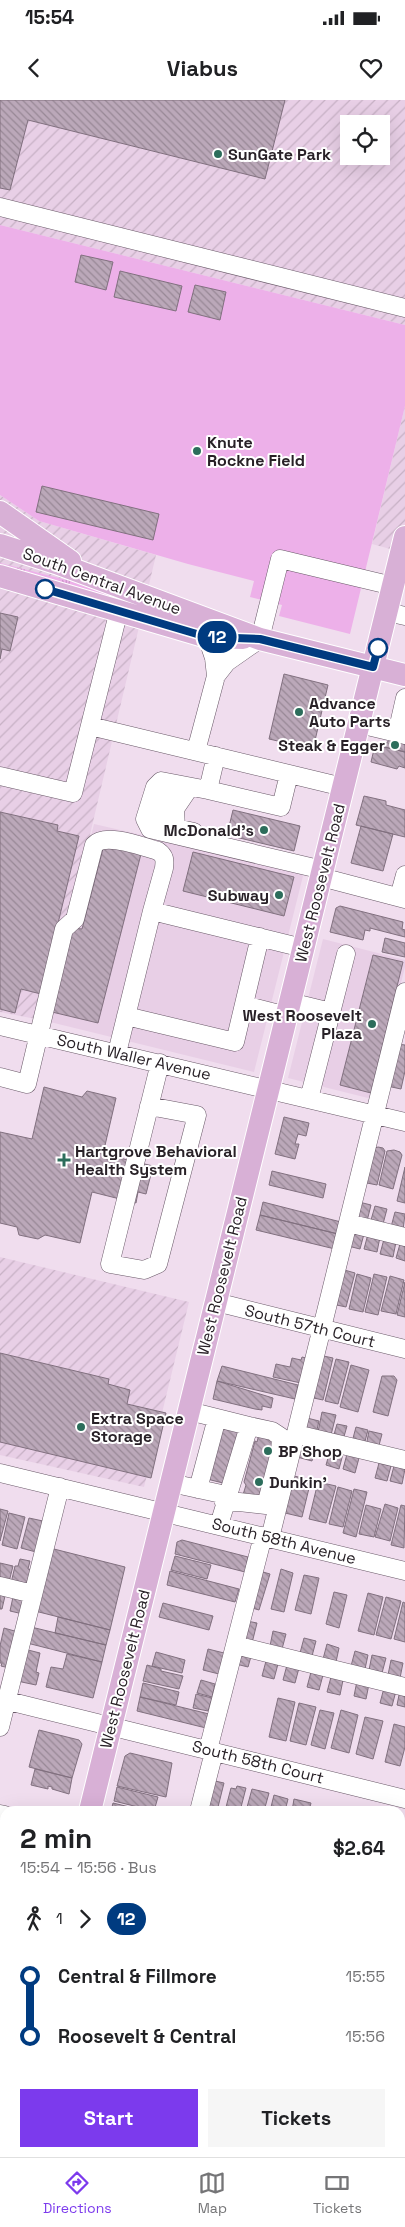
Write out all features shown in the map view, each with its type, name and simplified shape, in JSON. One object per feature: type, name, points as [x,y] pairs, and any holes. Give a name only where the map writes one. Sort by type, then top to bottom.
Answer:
[{"type":"main road","points":[[0,512],[35,534],[91,576]]},
{"type":"main road","name":"West Roosevelt Road","points":[[91,1806],[373,667],[396,614],[405,537]]},
{"type":"main road","name":"South Central Avenue","points":[[0,544],[260,639],[405,675]]},
{"type":"main road","name":"South Central Avenue","points":[[0,576],[207,637],[260,639]]},
{"type":"main road","points":[[0,584],[44,589]]},
{"type":"street","points":[[0,207],[405,308]]},
{"type":"street","points":[[216,676],[228,662],[260,639],[280,559],[400,572]]},
{"type":"street","points":[[0,776],[73,793],[119,610]]},
{"type":"street","points":[[196,751],[216,676],[214,658],[207,637]]},
{"type":"street","points":[[359,724],[401,734],[405,698]]},
{"type":"street","points":[[90,726],[343,787]]},
{"type":"street","points":[[208,790],[216,756]]},
{"type":"street","points":[[289,774],[281,807],[161,781],[155,787],[145,819],[150,829],[323,870]]},
{"type":"street","points":[[190,787],[175,809],[176,828],[323,870],[402,898],[405,875]]},
{"type":"street","points":[[0,1077],[27,1084],[64,929],[75,919],[94,845],[97,842],[112,839],[158,851],[163,854],[165,860],[117,1053]]},
{"type":"street","points":[[152,911],[303,948]]},
{"type":"street","points":[[126,1016],[234,1042],[260,937]]},
{"type":"street","points":[[309,1099],[346,954]]},
{"type":"street","points":[[199,1806],[235,1645],[296,1434],[375,1115],[403,1011],[405,992]]},
{"type":"street","points":[[244,1005],[331,1012]]},
{"type":"street","name":"South Waller Avenue","points":[[0,1026],[405,1122]]},
{"type":"street","points":[[149,1106],[197,1115],[158,1264],[144,1270],[110,1264],[149,1106],[160,1063]]},
{"type":"street","points":[[348,1223],[405,1237]]},
{"type":"street","name":"South 57th Court","points":[[216,1302],[405,1349]]},
{"type":"street","points":[[171,1483],[198,1489],[225,1499],[266,1505],[280,1452],[282,1437],[272,1431],[189,1411]]},
{"type":"street","points":[[198,1489],[218,1418]]},
{"type":"street","points":[[219,1525],[225,1499],[230,1494],[249,1426]]},
{"type":"street","points":[[296,1434],[405,1460]]},
{"type":"street","name":"South 58th Avenue","points":[[0,1473],[405,1571]]},
{"type":"street","points":[[0,1727],[3,1700],[33,1594],[60,1487]]},
{"type":"street","points":[[0,1586],[33,1594]]},
{"type":"street","points":[[235,1645],[405,1687]]},
{"type":"street","name":"South 58th Court","points":[[3,1700],[405,1799]]},
{"type":"shaded area","points":[[0,100],[405,100],[405,325],[0,225]]},
{"type":"shaded area","points":[[405,406],[405,553],[372,544]]},
{"type":"shaded area","points":[[0,495],[39,521],[156,555],[46,1021],[0,1012]]},
{"type":"shaded area","points":[[94,824],[304,872],[254,1072],[46,1021]]},
{"type":"shaded area","name":"West Roosevelt Plaza","points":[[323,939],[405,960],[405,967],[372,1099],[288,1078]]},
{"type":"shaded area","points":[[0,1257],[189,1302],[144,1487],[0,1455]]},
{"type":"green space","name":"Knute Rockne Field","points":[[0,225],[405,325],[405,406],[350,634],[279,616],[282,605],[250,597],[254,581],[39,521],[0,495]]},
{"type":"green space","points":[[0,563],[82,584],[160,613],[0,566]]},
{"type":"building","name":"SunGate Park","points":[[0,100],[285,100],[265,179],[28,120],[10,190],[0,188]]},
{"type":"building","points":[[81,255],[113,262],[106,290],[75,282]]},
{"type":"building","points":[[120,271],[182,286],[176,311],[114,297]]},
{"type":"building","points":[[195,285],[226,292],[220,320],[188,312]]},
{"type":"building","points":[[42,486],[159,514],[153,540],[36,512]]},
{"type":"building","points":[[0,613],[18,617],[10,651],[2,649],[0,659]]},
{"type":"building","name":"Advance Auto Parts","points":[[284,674],[328,685],[313,749],[269,739]]},
{"type":"building","name":"Steak & Egger","points":[[396,735],[405,738],[405,752],[385,747],[386,743]]},
{"type":"building","points":[[375,745],[405,752],[405,768],[399,766],[397,769],[371,762]]},
{"type":"building","points":[[364,796],[386,801],[386,805],[405,810],[405,837],[356,825]]},
{"type":"building","name":"McDonald's","points":[[233,810],[300,826],[294,851],[227,835]]},
{"type":"building","points":[[0,812],[58,825],[57,831],[79,836],[41,994],[21,989],[15,1013],[0,1009]]},
{"type":"building","points":[[361,826],[393,834],[383,871],[351,863]]},
{"type":"building","points":[[104,845],[141,854],[98,1023],[52,1012],[73,928],[82,929]]},
{"type":"building","points":[[193,852],[294,877],[284,916],[183,891]]},
{"type":"building","points":[[340,906],[403,922],[402,929],[405,930],[405,937],[370,928],[370,931],[365,930],[363,940],[330,932],[336,908]]},
{"type":"building","points":[[385,938],[405,943],[405,957],[382,952]]},
{"type":"building","name":"West Roosevelt Plaza","points":[[373,955],[403,962],[371,1093],[340,1085]]},
{"type":"building","points":[[397,1044],[405,1045],[405,1071],[401,1089],[387,1086]]},
{"type":"building","name":"Hartgrove Behavioral Health System","points":[[44,1087],[82,1097],[87,1091],[116,1098],[103,1154],[153,1166],[146,1194],[138,1192],[136,1203],[92,1192],[80,1243],[45,1235],[38,1239],[19,1235],[17,1227],[0,1223],[0,1132],[32,1139]]},
{"type":"building","points":[[284,1117],[309,1123],[306,1136],[298,1134],[295,1144],[299,1144],[295,1159],[275,1154]]},
{"type":"building","points":[[375,1148],[383,1148],[385,1151],[377,1185],[362,1182]]},
{"type":"building","points":[[394,1150],[402,1155],[393,1189],[379,1185],[387,1151]]},
{"type":"building","points":[[405,1167],[405,1203],[397,1201]]},
{"type":"building","points":[[272,1171],[326,1184],[323,1198],[269,1185]]},
{"type":"building","points":[[263,1202],[341,1222],[338,1234],[260,1215]]},
{"type":"building","points":[[359,1202],[371,1205],[367,1221],[355,1217]]},
{"type":"building","points":[[375,1206],[387,1209],[383,1224],[371,1220]]},
{"type":"building","points":[[395,1212],[405,1214],[403,1230],[391,1227]]},
{"type":"building","points":[[260,1215],[338,1234],[335,1249],[256,1230]]},
{"type":"building","points":[[352,1231],[364,1234],[360,1249],[348,1246]]},
{"type":"building","points":[[368,1234],[380,1237],[377,1252],[364,1249]]},
{"type":"building","points":[[384,1239],[396,1242],[393,1257],[380,1254]]},
{"type":"building","points":[[400,1244],[405,1245],[405,1261],[396,1258]]},
{"type":"building","points":[[341,1269],[355,1273],[346,1307],[332,1304]]},
{"type":"building","points":[[357,1274],[371,1278],[363,1312],[349,1309]]},
{"type":"building","points":[[374,1274],[387,1277],[378,1315],[365,1312]]},
{"type":"building","points":[[390,1276],[404,1280],[396,1314],[381,1311]]},
{"type":"building","points":[[405,1282],[405,1317],[397,1315]]},
{"type":"building","name":"Extra Space Storage","points":[[0,1353],[109,1379],[108,1384],[130,1390],[127,1404],[166,1413],[151,1478],[0,1442]]},
{"type":"building","points":[[319,1355],[333,1358],[323,1400],[309,1397]]},
{"type":"building","points":[[302,1357],[306,1358],[301,1383],[273,1377],[276,1364],[290,1367],[292,1358],[301,1360]]},
{"type":"building","points":[[336,1359],[349,1362],[338,1404],[325,1401]]},
{"type":"building","points":[[351,1365],[369,1370],[358,1412],[340,1407]]},
{"type":"building","points":[[222,1366],[298,1385],[295,1399],[217,1381]]},
{"type":"building","points":[[382,1376],[394,1376],[397,1380],[388,1416],[373,1412]]},
{"type":"building","points":[[217,1381],[273,1398],[271,1408],[262,1406],[262,1410],[255,1409],[213,1399]]},
{"type":"building","points":[[322,1412],[336,1415],[331,1435],[318,1432]]},
{"type":"building","points":[[307,1418],[319,1421],[316,1434],[303,1431]]},
{"type":"building","points":[[337,1424],[347,1426],[343,1440],[333,1438]]},
{"type":"building","points":[[221,1425],[245,1431],[231,1485],[207,1479]]},
{"type":"building","points":[[356,1427],[368,1430],[364,1445],[352,1442]]},
{"type":"building","points":[[369,1431],[382,1434],[378,1449],[366,1446]]},
{"type":"building","points":[[259,1434],[278,1441],[260,1502],[242,1498],[246,1485],[244,1482],[255,1441],[257,1442]]},
{"type":"building","points":[[301,1444],[315,1447],[312,1461],[297,1457]]},
{"type":"building","points":[[330,1451],[343,1454],[339,1469],[326,1465]]},
{"type":"building","points":[[347,1454],[359,1458],[355,1473],[343,1469]]},
{"type":"building","points":[[379,1463],[391,1466],[387,1481],[375,1478]]},
{"type":"building","points":[[394,1466],[405,1469],[402,1484],[390,1481]]},
{"type":"building","points":[[294,1476],[311,1480],[302,1517],[285,1513]]},
{"type":"building","points":[[318,1482],[336,1486],[326,1523],[309,1519]]},
{"type":"building","points":[[338,1487],[352,1491],[343,1527],[329,1524]]},
{"type":"building","points":[[354,1489],[367,1492],[356,1537],[343,1533]]},
{"type":"building","points":[[385,1504],[398,1508],[390,1541],[375,1537]]},
{"type":"building","points":[[366,1505],[381,1509],[374,1537],[359,1534]]},
{"type":"building","points":[[401,1505],[405,1506],[404,1548],[391,1545]]},
{"type":"building","points":[[0,1509],[8,1511],[0,1541]]},
{"type":"building","points":[[9,1513],[25,1517],[17,1549],[2,1545]]},
{"type":"building","points":[[29,1518],[43,1521],[36,1552],[21,1548]]},
{"type":"building","points":[[182,1540],[248,1557],[245,1572],[175,1554],[177,1542]]},
{"type":"building","points":[[50,1548],[125,1567],[110,1630],[35,1611]]},
{"type":"building","points":[[175,1556],[211,1565],[207,1579],[171,1570]]},
{"type":"building","points":[[20,1559],[30,1561],[28,1569],[33,1570],[29,1588],[11,1583],[15,1566],[18,1566]]},
{"type":"building","points":[[0,1563],[13,1566],[9,1582],[0,1580]]},
{"type":"building","points":[[281,1569],[293,1573],[284,1612],[271,1609]]},
{"type":"building","points":[[256,1570],[270,1574],[259,1610],[245,1606]]},
{"type":"building","points":[[170,1571],[239,1589],[235,1602],[167,1585]]},
{"type":"building","points":[[304,1575],[319,1578],[311,1614],[295,1610]]},
{"type":"building","points":[[334,1592],[347,1595],[339,1628],[326,1624]]},
{"type":"building","points":[[368,1593],[383,1597],[374,1635],[358,1631]]},
{"type":"building","points":[[0,1595],[5,1596],[2,1609],[0,1609]]},
{"type":"building","points":[[13,1597],[26,1600],[23,1614],[10,1611]]},
{"type":"building","points":[[386,1597],[401,1601],[391,1639],[376,1635]]},
{"type":"building","points":[[403,1602],[405,1603],[405,1642],[394,1639]]},
{"type":"building","points":[[163,1603],[213,1616],[209,1630],[159,1617]]},
{"type":"building","points":[[58,1617],[110,1630],[106,1645],[55,1633]]},
{"type":"building","points":[[242,1620],[257,1623],[252,1643],[238,1639]]},
{"type":"building","points":[[31,1627],[106,1645],[102,1662],[27,1643]]},
{"type":"building","points":[[4,1628],[18,1632],[9,1668],[1,1666],[2,1663],[0,1663],[0,1646]]},
{"type":"building","points":[[273,1631],[286,1634],[282,1649],[270,1646]]},
{"type":"building","points":[[304,1638],[316,1641],[312,1656],[300,1653]]},
{"type":"building","points":[[327,1644],[339,1648],[336,1662],[323,1659]]},
{"type":"building","points":[[208,1649],[224,1653],[219,1674],[203,1670]]},
{"type":"building","points":[[236,1649],[252,1653],[248,1667],[232,1663]]},
{"type":"building","points":[[28,1650],[40,1653],[36,1672],[39,1673],[36,1685],[17,1681]]},
{"type":"building","points":[[355,1651],[368,1655],[365,1669],[351,1666]]},
{"type":"building","points":[[156,1652],[185,1660],[182,1673],[152,1666]]},
{"type":"building","points":[[67,1654],[102,1662],[93,1698],[46,1687],[51,1667],[63,1669]]},
{"type":"building","points":[[372,1655],[386,1658],[382,1673],[369,1670]]},
{"type":"building","points":[[391,1660],[403,1663],[400,1678],[388,1675]]},
{"type":"building","points":[[266,1661],[278,1664],[274,1679],[262,1676]]},
{"type":"building","points":[[147,1665],[161,1669],[161,1671],[183,1676],[179,1689],[143,1681]]},
{"type":"building","points":[[287,1665],[299,1668],[295,1683],[283,1680]]},
{"type":"building","points":[[311,1672],[323,1675],[319,1690],[307,1687]]},
{"type":"building","points":[[331,1677],[343,1680],[340,1695],[327,1692]]},
{"type":"building","points":[[201,1680],[215,1684],[212,1697],[197,1693]]},
{"type":"building","points":[[357,1681],[369,1684],[366,1699],[354,1696]]},
{"type":"building","points":[[143,1683],[179,1692],[176,1705],[140,1697]]},
{"type":"building","points":[[384,1688],[396,1691],[392,1706],[380,1703]]},
{"type":"building","points":[[400,1690],[405,1692],[405,1707],[397,1705]]},
{"type":"building","points":[[196,1694],[212,1698],[208,1711],[193,1708]]},
{"type":"building","points":[[140,1697],[209,1714],[206,1728],[137,1711]]},
{"type":"building","points":[[278,1698],[295,1702],[286,1741],[269,1737]]},
{"type":"building","points":[[299,1703],[316,1707],[306,1745],[290,1741]]},
{"type":"building","points":[[320,1710],[334,1713],[325,1749],[311,1745]]},
{"type":"building","points":[[341,1710],[358,1715],[349,1753],[331,1748]]},
{"type":"building","points":[[365,1717],[383,1721],[373,1759],[356,1754]]},
{"type":"building","points":[[394,1724],[405,1727],[405,1747],[400,1766],[385,1762]]},
{"type":"building","points":[[39,1730],[79,1740],[82,1744],[72,1778],[29,1767]]},
{"type":"building","points":[[130,1753],[172,1763],[166,1797],[117,1786],[125,1756]]},
{"type":"building","points":[[35,1769],[72,1778],[69,1794],[48,1786],[48,1789],[31,1785]]},
{"type":"building","points":[[215,1781],[224,1783],[218,1806],[204,1806]]},
{"type":"building","points":[[237,1786],[246,1788],[241,1806],[226,1806],[231,1788],[236,1789]]},
{"type":"building","points":[[117,1787],[158,1797],[155,1806],[134,1806],[114,1801]]},
{"type":"building","points":[[252,1789],[269,1793],[265,1806],[247,1806]]},
{"type":"building","points":[[274,1795],[288,1799],[286,1806],[271,1806]]},
{"type":"building","points":[[294,1799],[311,1803],[310,1806],[293,1806]]},
{"type":"building","points":[[113,1803],[125,1806],[112,1806]]},
{"type":"bus line","name":"12","points":[[45,589],[207,637],[260,639],[373,667],[378,648]]},
{"type":"place","name":"SunGate Park","points":[[218,154]]},
{"type":"place","name":"Knute Rockne Field","points":[[197,451]]},
{"type":"place","name":"Advance Auto Parts","points":[[299,712]]},
{"type":"place","name":"Steak & Egger","points":[[395,745]]},
{"type":"place","name":"McDonald's","points":[[264,830]]},
{"type":"place","name":"Subway","points":[[279,895]]},
{"type":"place","name":"West Roosevelt Plaza","points":[[372,1024]]},
{"type":"place","name":"Hartgrove Behavioral Health System","points":[[64,1160]]},
{"type":"place","name":"Extra Space Storage","points":[[81,1427]]},
{"type":"place","name":"BP Shop","points":[[268,1451]]},
{"type":"place","name":"Dunkin'","points":[[259,1482]]}]
